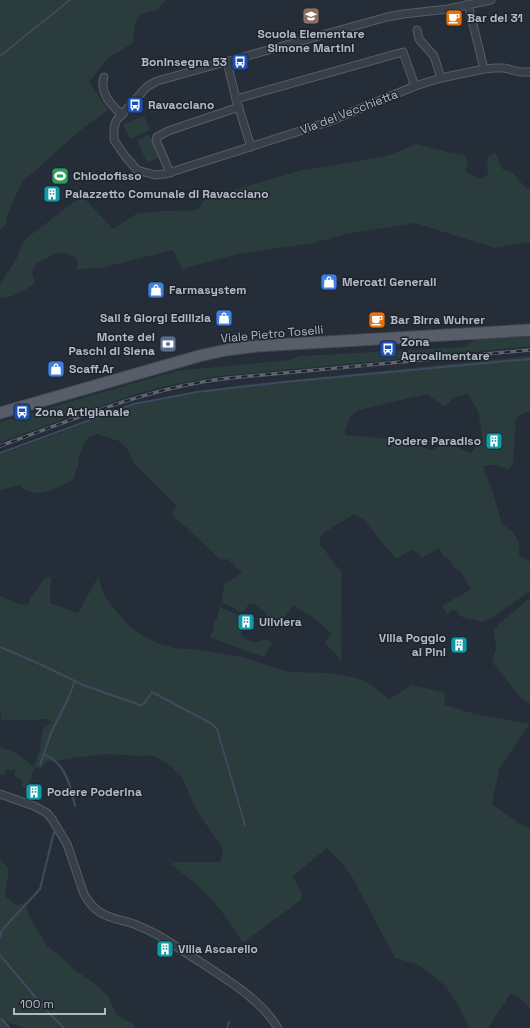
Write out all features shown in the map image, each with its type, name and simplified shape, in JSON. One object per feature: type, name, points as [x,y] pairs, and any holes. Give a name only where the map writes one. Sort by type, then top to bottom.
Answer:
[{"type":"main road","name":"Viale Pietro Toselli","points":[[0,412],[184,360],[226,350],[257,346],[530,330]]},
{"type":"street","name":"Via del Vecchietta","points":[[491,0],[471,2],[448,10],[386,17],[161,80],[144,90],[116,121],[114,125],[114,140],[120,150],[137,170],[158,175],[170,173],[328,122],[415,86],[441,78],[484,69],[504,68],[520,72],[530,72]]},
{"type":"street","points":[[471,2],[484,69]]},
{"type":"street","points":[[417,30],[419,39],[434,56],[441,78]]},
{"type":"street","points":[[236,99],[403,52],[415,86]]},
{"type":"street","points":[[227,62],[236,99],[240,107],[251,147]]},
{"type":"street","points":[[104,77],[103,88],[106,96],[112,106],[122,115]]},
{"type":"street","points":[[170,173],[156,140],[157,137],[240,107]]},
{"type":"street","points":[[0,794],[34,806],[47,813],[67,844],[84,894],[97,910],[106,916],[148,930],[192,956],[244,991],[260,1005],[278,1028]]},
{"type":"street","points":[[0,1023],[5,1028]]},
{"type":"shaded area","points":[[0,0],[165,1],[157,10],[141,14],[135,23],[133,43],[108,58],[89,82],[108,110],[83,128],[22,182],[8,213],[6,224],[0,230]]},
{"type":"shaded area","points":[[144,116],[150,130],[130,139],[123,124]]},
{"type":"shaded area","points":[[149,135],[160,157],[147,163],[137,140]]},
{"type":"shaded area","points":[[416,144],[465,155],[468,164],[465,171],[481,179],[488,174],[487,158],[495,152],[502,169],[513,173],[526,188],[530,190],[530,242],[495,248],[415,223],[346,234],[313,243],[237,254],[182,269],[173,250],[101,268],[76,269],[78,263],[75,257],[65,253],[54,254],[37,263],[32,272],[35,284],[14,295],[0,298],[0,283],[15,262],[24,240],[82,196],[113,229],[136,214],[160,211],[198,210],[205,199],[302,170],[390,155]]},
{"type":"shaded area","points":[[530,336],[530,346],[218,376],[166,386],[135,394],[0,442],[0,422],[176,371],[289,360],[300,356],[465,347],[476,339]]},
{"type":"shaded area","points":[[530,356],[530,410],[516,419],[513,463],[509,469],[495,465],[483,466],[502,524],[513,532],[519,542],[519,555],[530,562],[530,591],[493,617],[483,622],[462,617],[454,609],[447,615],[442,606],[471,589],[460,570],[454,568],[448,558],[444,557],[439,548],[422,558],[419,554],[411,550],[396,559],[363,519],[354,514],[322,534],[319,543],[342,573],[341,662],[325,643],[331,634],[327,629],[318,621],[293,605],[278,626],[266,623],[264,620],[266,616],[265,612],[254,604],[249,604],[244,611],[241,612],[222,602],[224,584],[242,573],[228,559],[221,560],[172,514],[177,506],[134,463],[127,449],[119,441],[97,434],[88,437],[79,455],[78,466],[73,480],[57,488],[39,493],[22,489],[21,485],[0,490],[0,455],[135,405],[232,386]],"holes":[[[427,394],[445,407],[454,397],[468,394],[478,411],[483,440],[470,453],[460,448],[443,445],[432,450],[395,439],[345,435],[350,417],[359,410]]]},
{"type":"shaded area","points":[[51,577],[50,603],[78,613],[98,577],[105,597],[126,623],[143,636],[159,644],[174,648],[201,650],[241,657],[290,672],[330,673],[357,678],[365,681],[389,699],[412,685],[444,692],[445,705],[475,714],[530,724],[499,769],[492,804],[519,823],[530,828],[530,1008],[519,997],[511,993],[488,1028],[469,1028],[458,1004],[447,988],[417,964],[395,958],[351,875],[327,848],[293,876],[302,894],[301,900],[243,943],[218,907],[197,885],[171,864],[177,862],[220,862],[223,849],[195,808],[182,777],[167,763],[152,755],[140,756],[103,754],[46,762],[41,768],[34,767],[40,749],[42,730],[52,722],[47,719],[1,720],[0,596],[19,604],[29,605],[31,597],[45,578]]},
{"type":"shaded area","points":[[530,598],[530,703],[521,698],[492,662],[496,648],[494,631],[500,623]]},
{"type":"shaded area","points":[[220,607],[243,617],[237,628],[242,631],[241,634],[247,640],[259,642],[263,639],[273,642],[264,657],[209,637],[213,630]]},
{"type":"shaded area","points":[[0,747],[16,753],[34,767],[31,779],[26,788],[21,786],[23,781],[14,776],[15,770],[5,770],[5,775],[0,774]]},
{"type":"shaded area","points":[[0,859],[9,869],[5,896],[16,906],[25,902],[30,918],[47,946],[67,962],[73,969],[93,982],[108,996],[116,1014],[134,1025],[135,1028],[26,1028],[6,1022],[0,1018]]},
{"type":"waterway","points":[[0,56],[70,0]]},
{"type":"waterway","points":[[0,453],[134,404],[197,392],[284,382],[530,359]]},
{"type":"waterway","points":[[0,647],[83,685],[141,706],[152,692],[212,724],[217,729],[245,825]]},
{"type":"waterway","points":[[40,765],[51,733],[75,681]]},
{"type":"waterway","points":[[44,754],[56,762],[65,774],[75,806]]},
{"type":"waterway","points":[[0,937],[3,929],[40,889],[55,831]]},
{"type":"waterway","points":[[0,955],[46,1010],[64,1028]]},
{"type":"waterway","points":[[227,1028],[229,1022]]},
{"type":"railway","points":[[0,446],[113,405],[141,396],[199,382],[530,350]]},
{"type":"place","name":"Scuola Elementare Simone Martini","points":[[311,16]]},
{"type":"place","name":"Bar del 31","points":[[454,18]]},
{"type":"place","name":"Boninsegna 53","points":[[240,62]]},
{"type":"place","name":"Ravacciano","points":[[135,105]]},
{"type":"place","name":"Chiodofisso","points":[[60,176]]},
{"type":"place","name":"Palazzetto Comunale di Ravacciano","points":[[52,194]]},
{"type":"place","name":"Mercati Generali","points":[[329,282]]},
{"type":"place","name":"Farmasystem","points":[[156,290]]},
{"type":"place","name":"Sali & Giorgi Edilizia","points":[[224,318]]},
{"type":"place","name":"Bar Birra Wuhrer","points":[[377,320]]},
{"type":"place","name":"Monte dei Paschi di Siena","points":[[168,344]]},
{"type":"place","name":"Zona Agroalimentare","points":[[388,349]]},
{"type":"place","name":"Scaff.Ar","points":[[56,369]]},
{"type":"place","name":"Zona Artigianale","points":[[22,412]]},
{"type":"place","name":"Podere Paradiso","points":[[494,441]]},
{"type":"place","name":"Uliviera","points":[[246,622]]},
{"type":"place","name":"Villa Poggio ai Pini","points":[[459,645]]},
{"type":"place","name":"Podere Poderina","points":[[34,792]]},
{"type":"place","name":"Villa Ascarello","points":[[165,949]]}]
